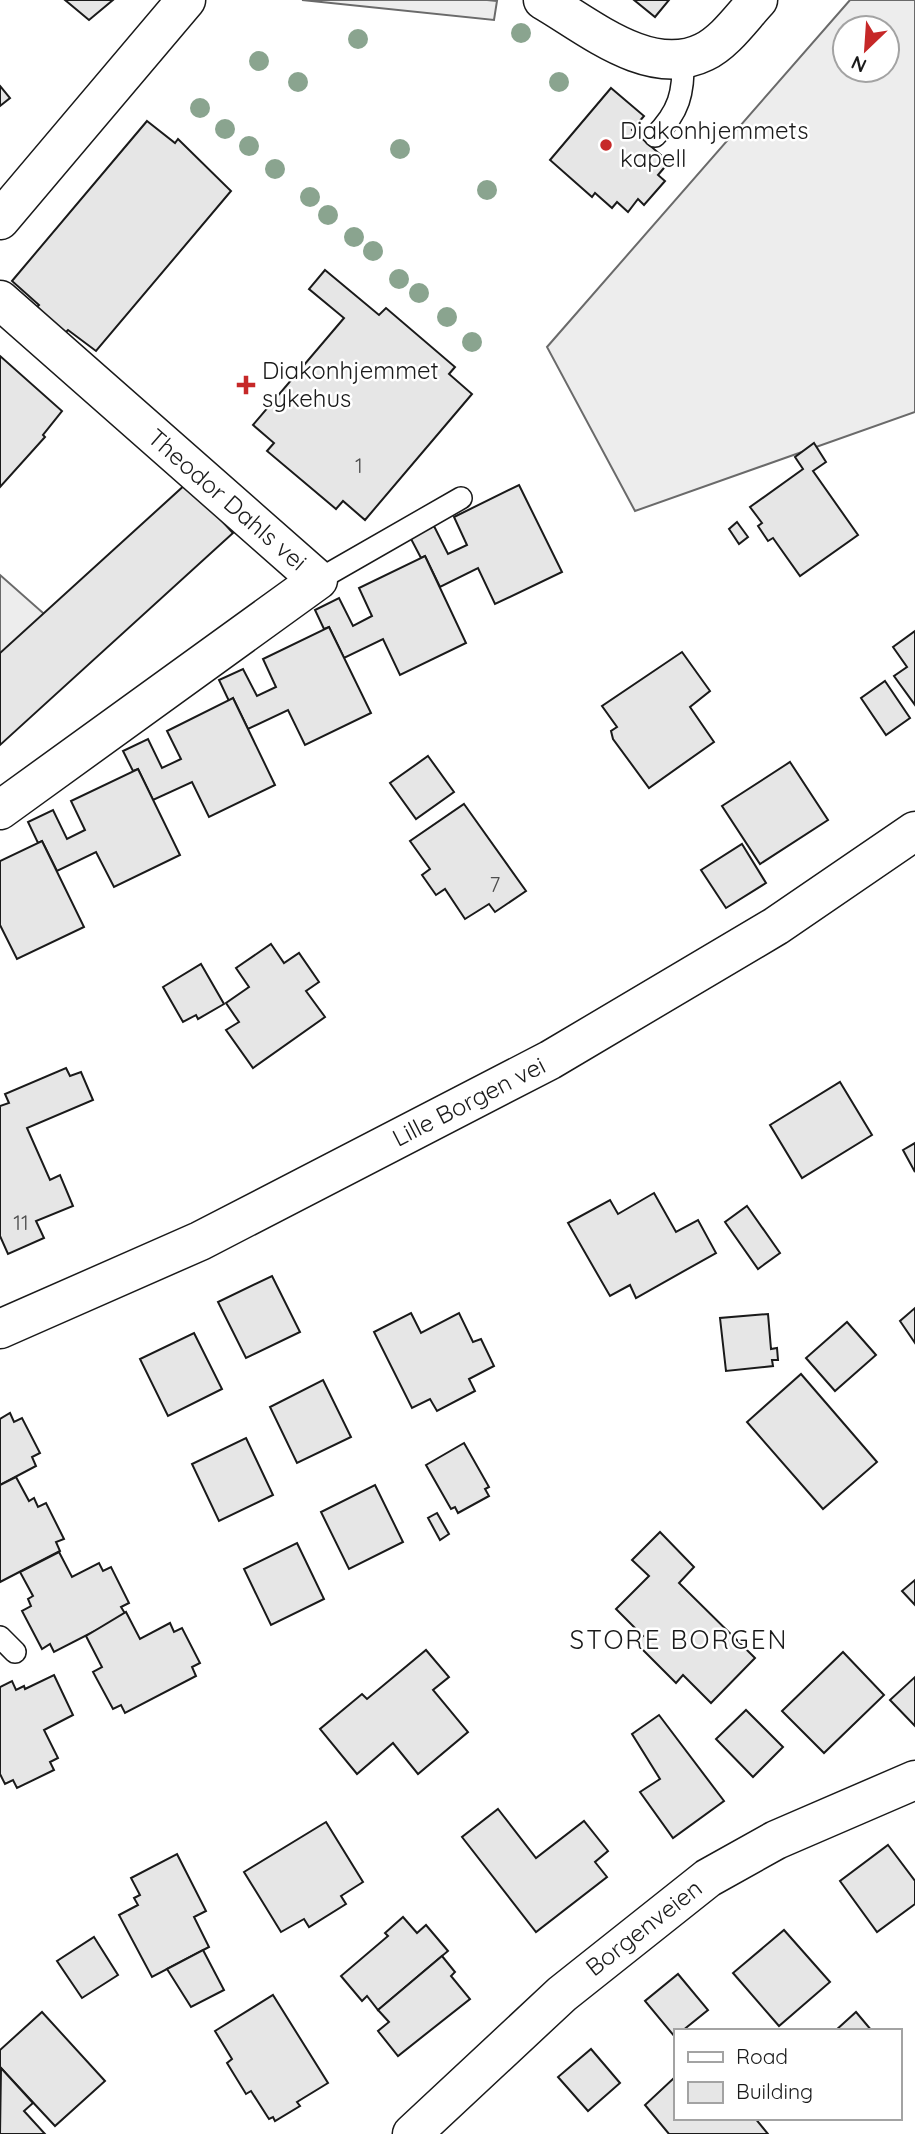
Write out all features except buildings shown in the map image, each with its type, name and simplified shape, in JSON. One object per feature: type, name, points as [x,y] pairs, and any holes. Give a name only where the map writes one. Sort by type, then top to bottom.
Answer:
[{"type":"street","points":[[0,220],[186,0]]},
{"type":"street","points":[[543,0],[620,45],[657,60],[683,59],[705,52],[726,35],[758,0]]},
{"type":"street","name":"Theodor Dahls vei","points":[[0,300],[318,580],[0,810]]},
{"type":"street","name":"Lille Borgen vei","points":[[0,1329],[200,1241],[550,1060],[776,926],[915,831]]},
{"type":"street","name":"Borgenveien","points":[[412,2134],[562,1994],[708,1878],[776,1840],[915,1780]]},
{"type":"lane","points":[[655,136],[672,120],[679,106],[684,81],[683,59]]},
{"type":"lane","points":[[318,580],[461,498]]},
{"type":"shaded area","points":[[302,0],[487,0],[497,1],[494,20]]},
{"type":"shaded area","points":[[850,0],[915,0],[915,412],[635,511],[547,347],[831,22],[831,84],[901,84],[901,14],[838,14]]},
{"type":"shaded area","points":[[0,575],[85,650],[0,743]]},
{"type":"place","name":"Diakonhjemmets kapell","points":[[606,145]]},
{"type":"place","name":"Diakonhjemmet sykehus","points":[[246,385]]},
{"type":"district","name":"STORE BORGEN","points":[[679,1640]]}]
